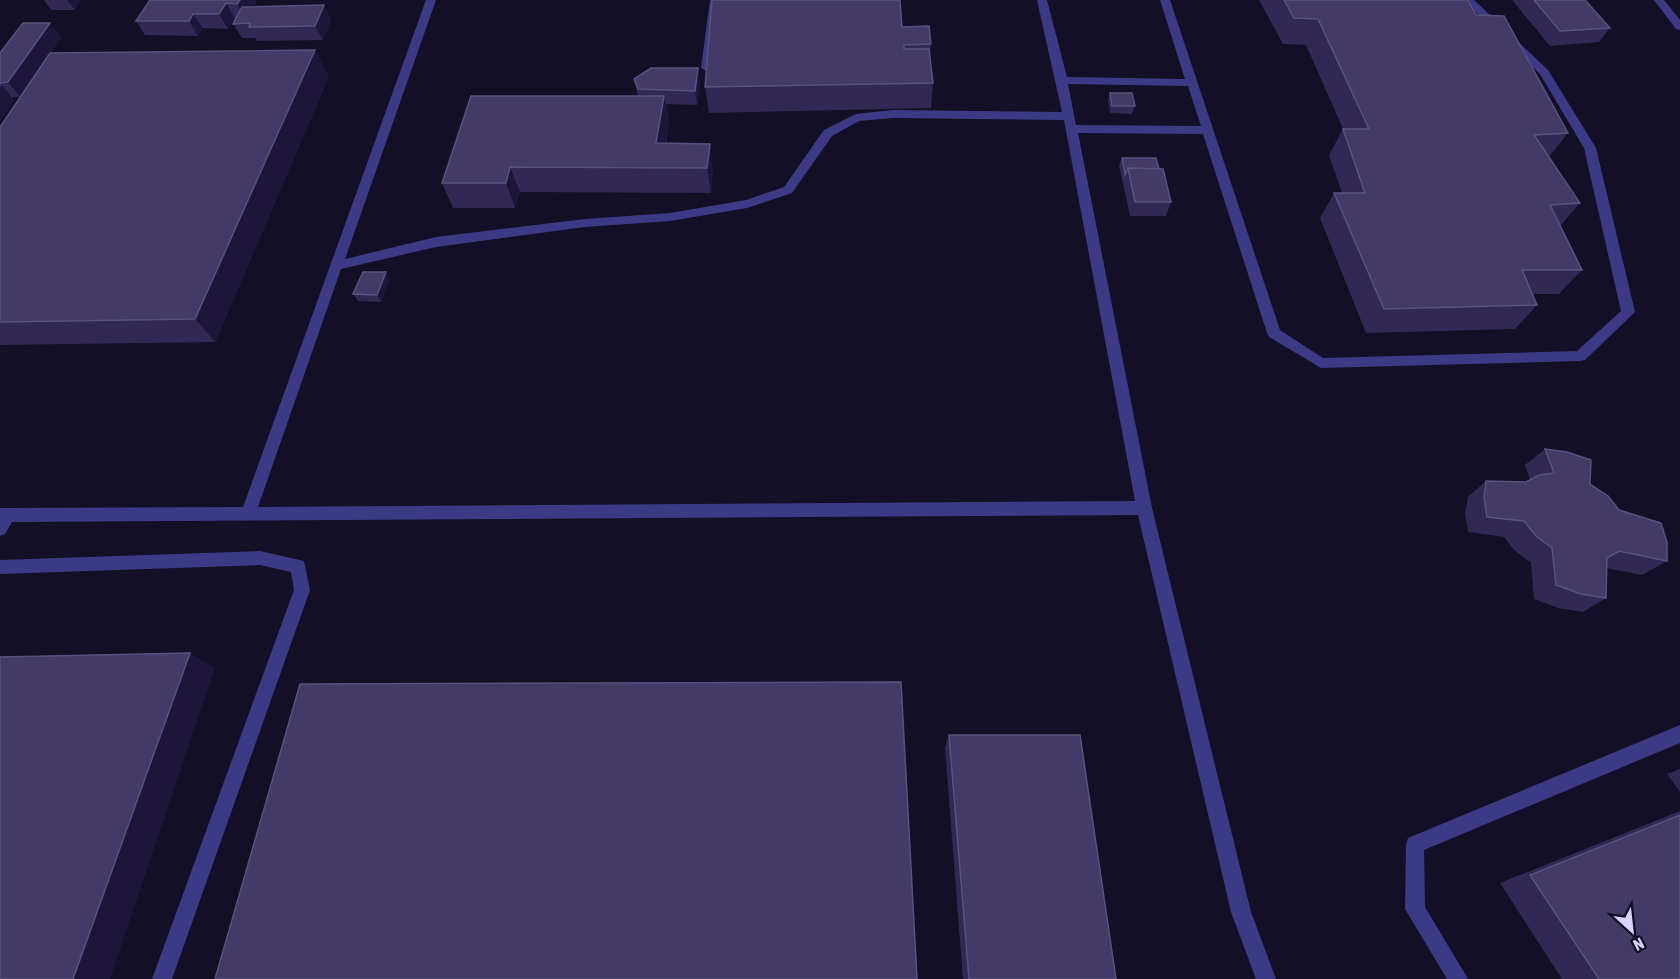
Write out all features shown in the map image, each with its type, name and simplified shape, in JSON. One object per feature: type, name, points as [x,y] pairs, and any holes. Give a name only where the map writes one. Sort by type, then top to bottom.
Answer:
[{"type":"street","points":[[248,513],[431,0]]},
{"type":"street","points":[[706,68],[715,0]]},
{"type":"street","points":[[1042,0],[1062,80],[1144,508],[1241,912],[1266,979]]},
{"type":"street","points":[[1165,0],[1274,333],[1321,363],[1580,356],[1628,312],[1590,148],[1544,72],[1468,0]]},
{"type":"street","points":[[1659,0],[1680,27]]},
{"type":"street","points":[[1062,80],[1192,83]]},
{"type":"street","points":[[336,266],[436,242],[585,223],[670,217],[747,204],[788,189],[828,133],[856,118],[893,114],[1207,130]]},
{"type":"street","points":[[0,529],[4,515],[1144,508]]},
{"type":"street","points":[[0,567],[260,558],[298,566],[302,590],[162,979]]},
{"type":"street","points":[[1458,979],[1415,909],[1415,845],[1680,734]]},
{"type":"building","points":[[150,0],[240,0],[237,4],[226,3],[219,14],[193,14],[189,21],[136,21]]},
{"type":"building","points":[[712,0],[900,0],[902,27],[929,26],[931,44],[904,45],[904,49],[929,49],[933,83],[705,87]]},
{"type":"building","points":[[1284,0],[1468,0],[1476,15],[1504,16],[1568,133],[1534,135],[1580,203],[1550,205],[1582,270],[1522,270],[1537,305],[1384,309],[1334,193],[1365,193],[1343,129],[1369,129],[1318,19],[1294,18]]},
{"type":"building","points":[[1534,0],[1585,0],[1610,28],[1560,31]]},
{"type":"building","points":[[324,5],[315,26],[249,27],[250,23],[233,24],[242,7]]},
{"type":"building","points":[[23,23],[50,23],[8,82],[0,83],[0,53]]},
{"type":"building","points":[[315,50],[195,319],[0,322],[0,127],[50,53]]},
{"type":"building","points":[[651,68],[698,68],[695,91],[638,89],[634,79]]},
{"type":"building","points":[[1110,93],[1132,93],[1135,106],[1112,106]]},
{"type":"building","points":[[471,96],[664,96],[656,143],[710,144],[707,168],[510,167],[506,183],[442,183]]},
{"type":"building","points":[[1122,158],[1156,158],[1159,169],[1128,168],[1125,175]]},
{"type":"building","points":[[1128,168],[1163,169],[1171,202],[1135,202]]},
{"type":"building","points":[[363,272],[386,272],[377,295],[353,294]]},
{"type":"building","points":[[1545,449],[1567,452],[1591,460],[1590,484],[1608,496],[1619,510],[1661,523],[1667,542],[1667,561],[1619,551],[1607,558],[1606,598],[1581,594],[1556,585],[1552,548],[1536,536],[1524,521],[1487,517],[1484,498],[1486,481],[1526,482],[1539,475],[1554,473]]},
{"type":"building","points":[[190,653],[73,979],[0,979],[0,657]]},
{"type":"building","points":[[901,682],[917,979],[215,979],[300,684]]},
{"type":"building","points":[[949,735],[1080,735],[1116,979],[969,979]]},
{"type":"building","points":[[1680,815],[1680,979],[1599,979],[1530,875]]}]
